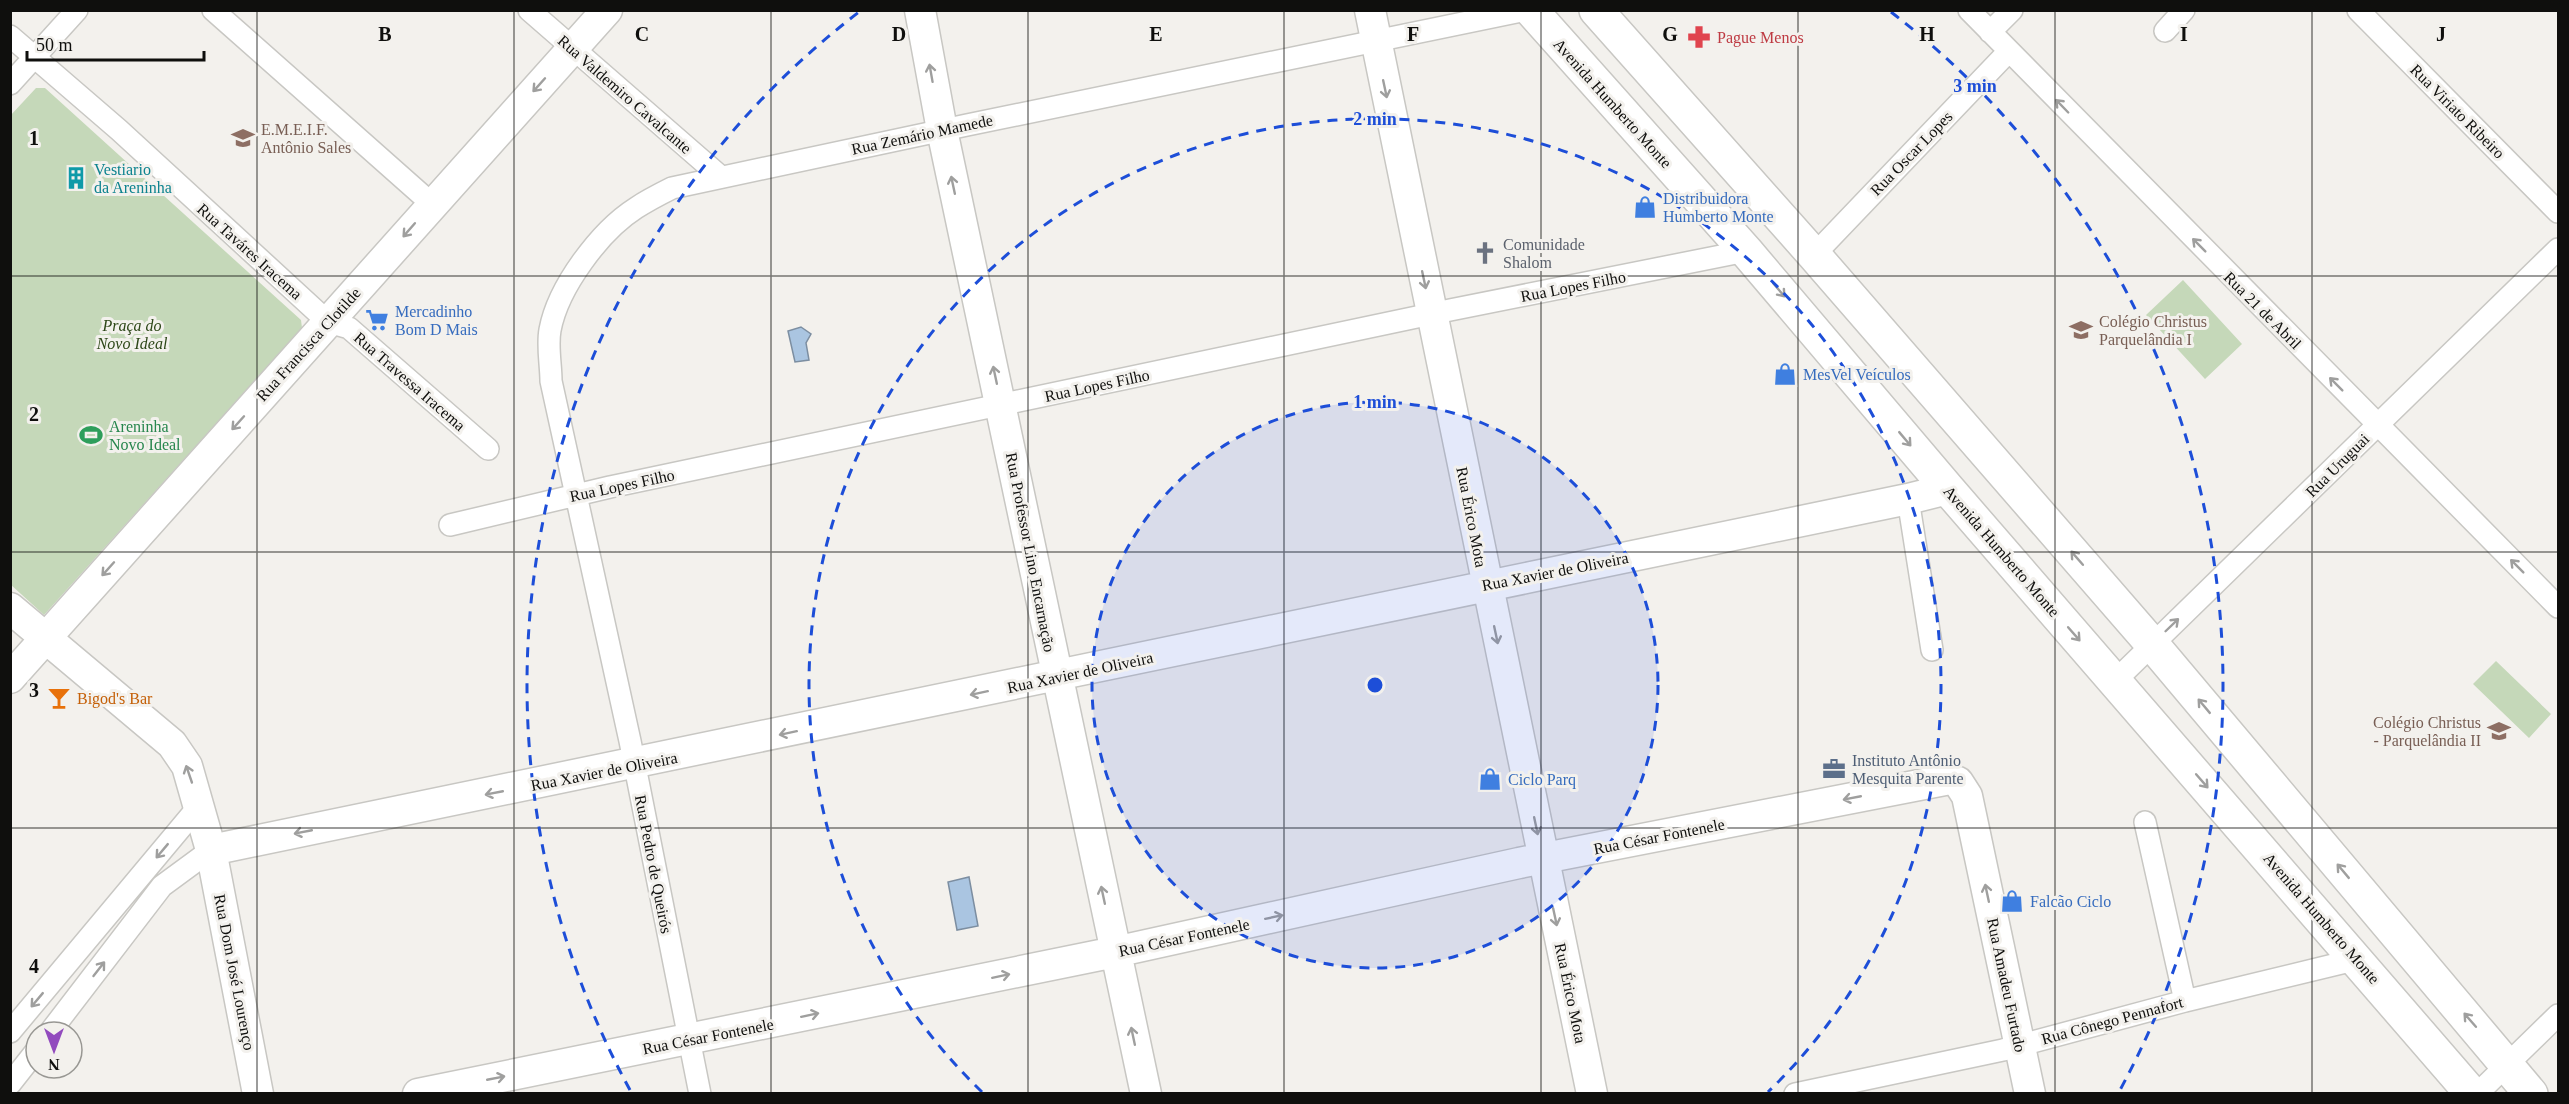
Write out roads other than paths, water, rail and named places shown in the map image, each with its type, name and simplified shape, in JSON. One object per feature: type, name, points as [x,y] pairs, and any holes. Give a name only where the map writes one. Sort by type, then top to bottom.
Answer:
[{"type":"main road","name":"Avenida Humberto Monte","points":[[1531,10],[1746,251],[1948,489],[2358,959],[2472,1094]]},
{"type":"main road","points":[[1596,10],[1814,255],[2152,645],[2531,1094]]},
{"type":"street","points":[[10,84],[77,10]]},
{"type":"street","points":[[213,10],[432,204]]},
{"type":"street","name":"Rua Valdemiro Cavalcante","points":[[529,10],[722,177]]},
{"type":"street","name":"Rua Francisca Clotilde","points":[[10,678],[607,10]]},
{"type":"street","name":"Rua Professor Lino Encarnação","points":[[920,10],[942,130],[1056,677],[1146,1094]]},
{"type":"street","name":"Rua Érico Mota","points":[[1370,10],[1592,1094]]},
{"type":"street","name":"Rua Zemário Mamede","points":[[577,494],[551,381],[550,330],[560,302],[578,268],[605,235],[635,209],[672,188],[1526,10]]},
{"type":"street","name":"Rua 21 de Abril","points":[[1969,10],[2559,607]]},
{"type":"street","points":[[1990,32],[2012,10]]},
{"type":"street","points":[[2165,31],[2184,10]]},
{"type":"street","name":"Rua Viriato Ribeiro","points":[[2358,10],[2559,212]]},
{"type":"street","name":"Rua Taváres Iracema","points":[[10,36],[119,130],[328,322]]},
{"type":"street","name":"Rua Oscar Lopes","points":[[1814,255],[2009,51]]},
{"type":"street","name":"Rua Uruguai","points":[[2115,681],[2559,249]]},
{"type":"street","name":"Rua Lopes Filho","points":[[450,525],[577,494],[1746,251]]},
{"type":"street","name":"Rua Travessa Iracema","points":[[328,322],[349,328],[488,449]]},
{"type":"street","name":"Rua Xavier de Oliveira","points":[[211,850],[635,765],[1486,585],[1908,500],[1948,489]]},
{"type":"street","name":"Rua Pedro de Queirós","points":[[577,494],[635,765],[700,1094]]},
{"type":"street","points":[[1908,500],[1932,650]]},
{"type":"street","name":"Rua Dom José Lourenço","points":[[10,608],[172,744],[187,766],[211,850],[258,1094]]},
{"type":"street","name":"Rua César Fontenele","points":[[418,1094],[1115,952],[1543,860],[1950,778]]},
{"type":"street","name":"Rua Amadeu Furtado","points":[[1950,778],[1958,782],[1967,796],[2030,1094]]},
{"type":"street","points":[[10,1032],[199,806]]},
{"type":"street","points":[[2145,822],[2185,1001]]},
{"type":"street","points":[[59,1020],[162,886],[211,850]]},
{"type":"street","points":[[123,897],[142,913]]},
{"type":"street","name":"Rua Cônego Pennafort","points":[[1795,1094],[2020,1045],[2185,1001],[2358,959]]},
{"type":"street","points":[[2477,1094],[2559,1015]]},
{"type":"street","points":[[10,1084],[24,1066]]},
{"type":"water","points":[[801,327],[811,334],[806,343],[809,360],[795,362],[788,331]]},
{"type":"water","points":[[969,877],[978,926],[957,930],[948,882]]},
{"type":"place","name":"Pague Menos","points":[[1699,37]]},
{"type":"place","name":"E.M.E.I.F. Antônio Sales","points":[[243,138]]},
{"type":"place","name":"Vestiario da Areninha","points":[[76,178]]},
{"type":"place","name":"Distribuidora Humberto Monte","points":[[1645,207]]},
{"type":"place","name":"Comunidade Shalom","points":[[1485,253]]},
{"type":"place","name":"Mercadinho Bom D Mais","points":[[377,320]]},
{"type":"place","name":"Colégio Christus Parquelândia I","points":[[2081,330]]},
{"type":"place","name":"MesVel Veículos","points":[[1785,374]]},
{"type":"place","name":"Areninha Novo Ideal","points":[[91,435]]},
{"type":"place","name":"Bigod's Bar","points":[[59,698]]},
{"type":"place","name":"Colégio Christus - Parquelândia II","points":[[2499,731]]},
{"type":"place","name":"Instituto Antônio Mesquita Parente","points":[[1834,769]]},
{"type":"place","name":"Ciclo Parq","points":[[1490,779]]},
{"type":"place","name":"Falcão Ciclo","points":[[2012,901]]},
{"type":"park label","name":"Praça do Novo Ideal","points":[[132,334]]}]
